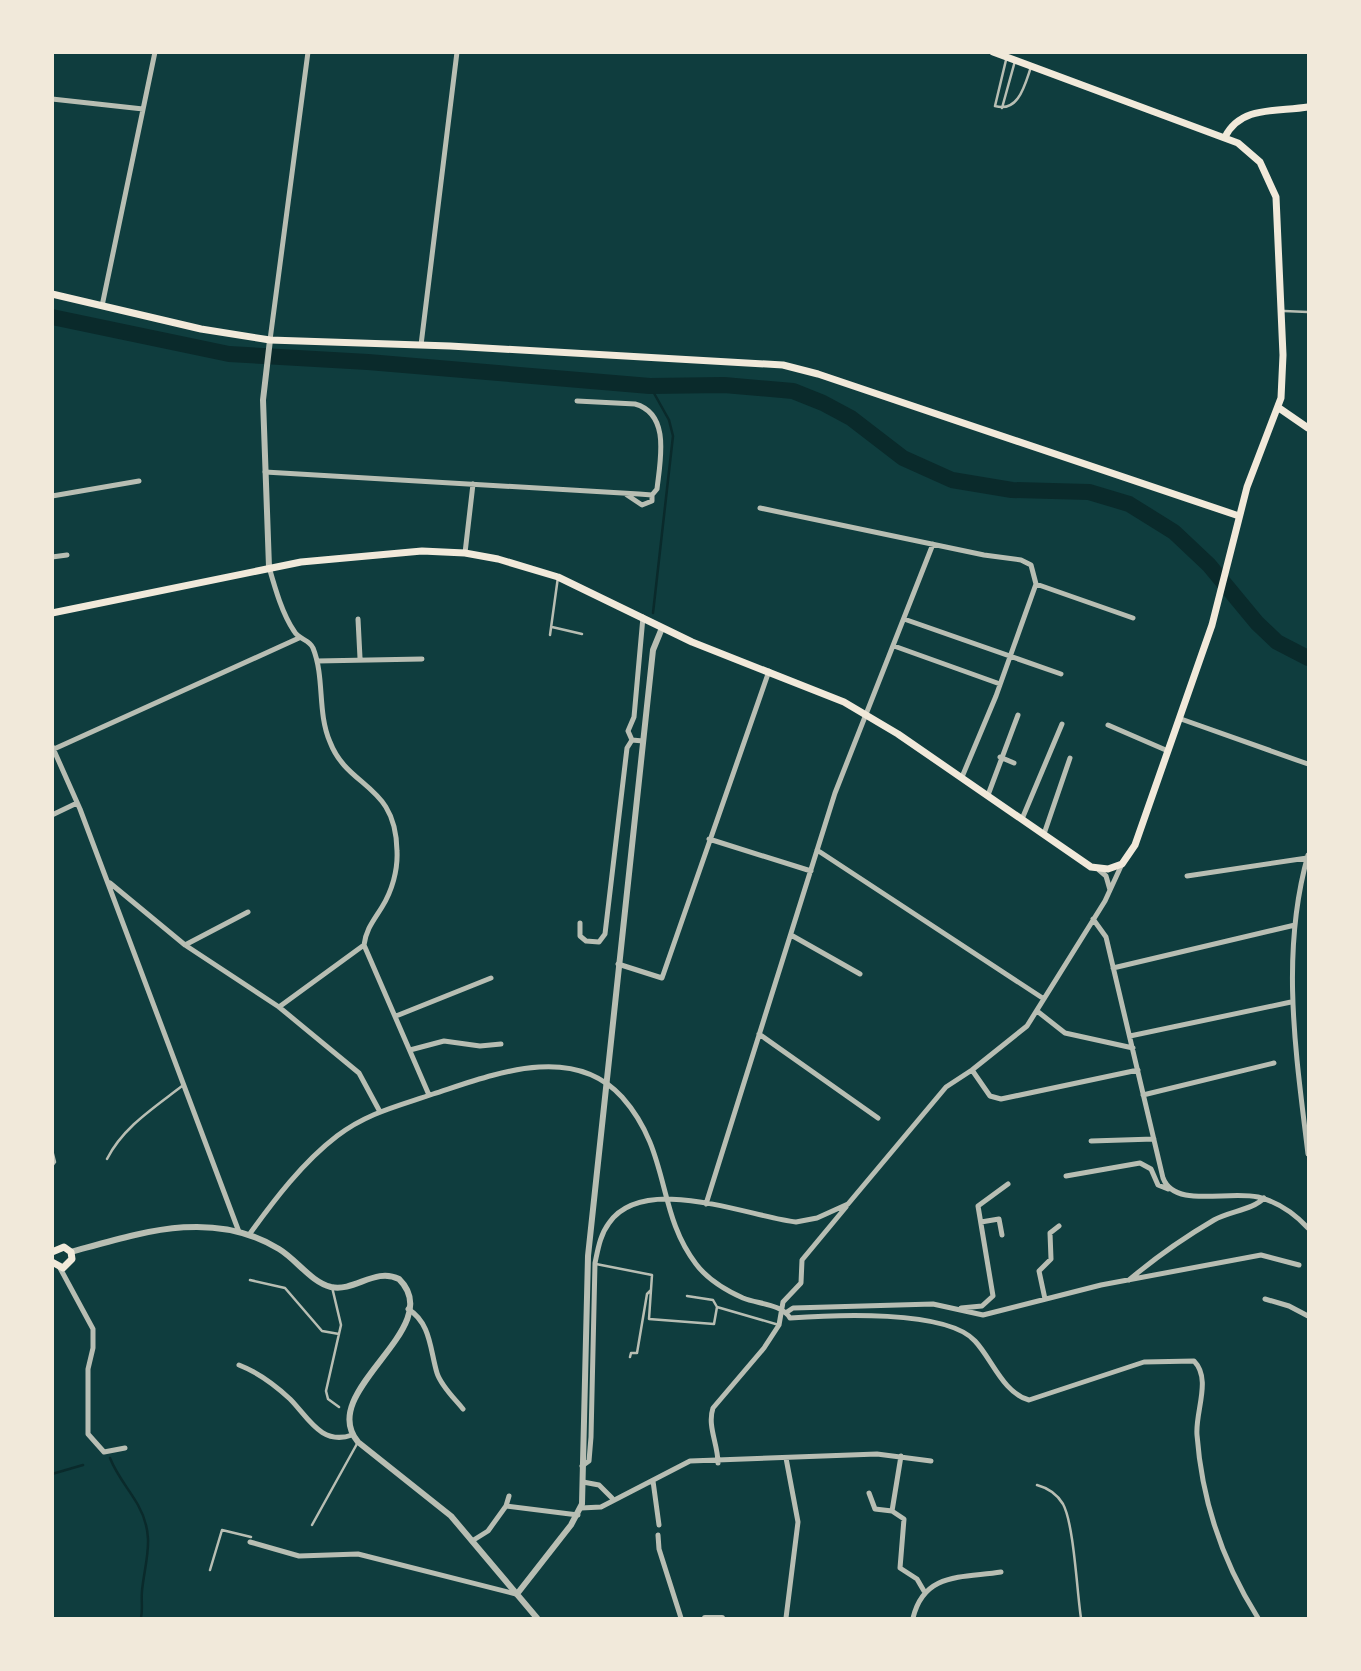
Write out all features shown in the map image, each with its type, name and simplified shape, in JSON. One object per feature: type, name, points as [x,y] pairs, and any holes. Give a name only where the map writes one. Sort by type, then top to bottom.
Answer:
[{"type":"main road","points":[[52,613],[269,567],[422,551],[465,553],[558,577],[692,642],[769,671],[865,713],[1084,863],[1099,870],[1122,864],[1135,845],[1181,719],[1219,602],[1239,516],[1279,408],[1283,372],[1279,228],[1274,191],[1256,158],[1225,137],[993,52]]},
{"type":"main road","points":[[1225,137],[1236,121],[1252,113],[1308,107]]},
{"type":"main road","points":[[52,294],[269,344],[421,345],[783,365],[818,374],[1239,516]]},
{"type":"main road","points":[[1279,408],[1308,428]]},
{"type":"main road","points":[[52,1252],[61,1247],[71,1252],[71,1262],[55,1266]]},
{"type":"street","points":[[102,306],[155,52]]},
{"type":"street","points":[[279,1007],[364,945],[369,927],[383,906],[396,873],[395,834],[380,797],[343,766],[330,743],[322,719],[317,662],[312,645],[299,638],[283,608],[269,567],[263,400],[308,52]]},
{"type":"street","points":[[421,345],[457,52]]},
{"type":"street","points":[[52,99],[143,109]]},
{"type":"street","points":[[577,401],[635,404],[644,407],[655,417],[661,440],[657,489],[648,505],[642,505],[627,495]]},
{"type":"street","points":[[265,471],[652,495]]},
{"type":"street","points":[[52,496],[138,481]]},
{"type":"street","points":[[465,553],[473,484]]},
{"type":"street","points":[[760,508],[1027,561],[1035,573],[1036,584],[1000,684],[962,777]]},
{"type":"street","points":[[706,1204],[817,850],[865,713],[933,544]]},
{"type":"street","points":[[52,558],[67,555]]},
{"type":"street","points":[[1036,584],[1133,618]]},
{"type":"street","points":[[632,740],[628,731],[634,717],[643,617]]},
{"type":"street","points":[[358,619],[360,658]]},
{"type":"street","points":[[904,619],[1061,674]]},
{"type":"street","points":[[517,1594],[579,1511],[583,1482],[588,1256],[653,650],[662,628]]},
{"type":"street","points":[[239,1232],[78,803],[53,747],[299,638]]},
{"type":"street","points":[[894,646],[1000,684]]},
{"type":"street","points":[[317,662],[360,658],[422,659]]},
{"type":"street","points":[[618,964],[662,978],[769,671]]},
{"type":"street","points":[[988,795],[1017,715]]},
{"type":"street","points":[[1181,719],[1308,764]]},
{"type":"street","points":[[1022,819],[1062,724]]},
{"type":"street","points":[[1108,725],[1168,751]]},
{"type":"street","points":[[632,740],[643,741]]},
{"type":"street","points":[[580,923],[580,936],[586,941],[599,942],[605,933],[627,748],[632,740]]},
{"type":"street","points":[[1000,757],[1014,764]]},
{"type":"street","points":[[1044,834],[1070,758]]},
{"type":"street","points":[[52,814],[78,803]]},
{"type":"street","points":[[709,839],[811,871]]},
{"type":"street","points":[[817,850],[1044,999]]},
{"type":"street","points":[[1187,876],[1308,857],[1295,925],[1291,1002],[1305,1097],[1308,1154]]},
{"type":"street","points":[[718,1463],[717,1445],[709,1419],[713,1408],[779,1325],[783,1302],[801,1283],[802,1260],[946,1087],[1022,1031],[1093,919],[1122,864]]},
{"type":"street","points":[[1099,870],[1106,876],[1110,890]]},
{"type":"street","points":[[107,881],[185,945],[279,1007],[359,1073],[379,1110]]},
{"type":"street","points":[[185,945],[248,912]]},
{"type":"street","points":[[1093,919],[1106,937],[1168,1189]]},
{"type":"street","points":[[1113,968],[1295,925]]},
{"type":"street","points":[[791,935],[860,974]]},
{"type":"street","points":[[364,945],[429,1096]]},
{"type":"street","points":[[396,1016],[491,978]]},
{"type":"street","points":[[1130,1036],[1291,1002]]},
{"type":"street","points":[[1037,1011],[1065,1033],[1133,1048]]},
{"type":"street","points":[[759,1034],[878,1118]]},
{"type":"street","points":[[410,1050],[444,1041],[480,1046],[501,1044]]},
{"type":"street","points":[[1143,1095],[1274,1063]]},
{"type":"street","points":[[249,1234],[273,1202],[322,1148],[379,1110],[499,1072],[537,1066],[580,1072],[605,1080],[637,1116],[652,1141],[675,1227],[700,1269],[723,1288],[783,1310],[790,1318],[877,1315],[960,1330],[976,1342],[1012,1390],[1029,1400],[1144,1362],[1194,1362],[1203,1377],[1196,1431],[1213,1530],[1236,1582],[1258,1619]]},
{"type":"street","points":[[972,1070],[990,1096],[1001,1099],[1138,1070]]},
{"type":"street","points":[[1091,1141],[1154,1139]]},
{"type":"street","points":[[1066,1176],[1140,1163],[1153,1172],[1158,1185],[1185,1197],[1230,1193],[1264,1198],[1282,1206],[1308,1228]]},
{"type":"street","points":[[783,1310],[910,1303],[961,1308],[982,1306],[993,1296],[978,1206],[1007,1184]]},
{"type":"street","points":[[582,1466],[589,1461],[591,1437],[595,1264],[603,1232],[619,1212],[637,1203],[668,1197],[796,1222],[817,1218],[848,1204]]},
{"type":"street","points":[[1129,1280],[1213,1220],[1232,1210],[1259,1203],[1264,1198]]},
{"type":"street","points":[[981,1222],[999,1219],[1002,1235]]},
{"type":"street","points":[[71,1252],[183,1226],[211,1226],[249,1234],[279,1249],[319,1281],[332,1287],[391,1275],[399,1279],[407,1289],[408,1309],[396,1340],[351,1402],[348,1420],[352,1436],[443,1508],[537,1619]]},
{"type":"street","points":[[1045,1298],[1039,1271],[1051,1259],[1050,1233],[1059,1226]]},
{"type":"street","points":[[961,1308],[983,1315],[1129,1280],[1149,1279],[1264,1255],[1299,1265]]},
{"type":"street","points":[[55,1266],[93,1329],[93,1348],[88,1369],[88,1434],[104,1452],[125,1448]]},
{"type":"street","points":[[1265,1299],[1289,1306],[1308,1316]]},
{"type":"street","points":[[408,1309],[416,1314],[427,1331],[437,1375],[463,1409]]},
{"type":"street","points":[[239,1365],[284,1394],[310,1425],[330,1436],[352,1436]]},
{"type":"street","points":[[506,1506],[590,1510],[653,1481],[683,1463],[901,1456],[931,1461]]},
{"type":"street","points":[[892,1511],[901,1456]]},
{"type":"street","points":[[786,1458],[797,1511],[797,1539],[786,1619]]},
{"type":"street","points":[[653,1481],[659,1525]]},
{"type":"street","points":[[583,1482],[599,1485],[612,1498]]},
{"type":"street","points":[[869,1493],[876,1509],[892,1511],[904,1519],[900,1568],[925,1591]]},
{"type":"street","points":[[472,1541],[488,1531],[506,1506],[509,1496]]},
{"type":"street","points":[[658,1535],[659,1549],[681,1619]]},
{"type":"street","points":[[250,1540],[299,1556],[351,1553],[366,1556],[517,1594]]},
{"type":"street","points":[[913,1619],[925,1591],[956,1578],[1001,1572]]},
{"type":"street","points":[[705,1619],[722,1619]]},
{"type":"lane","points":[[1007,58],[995,106],[1002,108],[1014,104],[1022,94],[1031,67]]},
{"type":"lane","points":[[1002,108],[1015,61]]},
{"type":"lane","points":[[1281,311],[1308,312]]},
{"type":"lane","points":[[550,635],[558,577]]},
{"type":"lane","points":[[552,627],[582,635]]},
{"type":"lane","points":[[107,1159],[115,1143],[136,1122],[185,1083]]},
{"type":"lane","points":[[52,1150],[55,1162],[52,1166]]},
{"type":"lane","points":[[595,1264],[652,1275],[649,1319],[714,1324],[717,1307],[713,1300],[687,1296]]},
{"type":"lane","points":[[250,1280],[285,1288],[322,1331],[339,1334]]},
{"type":"lane","points":[[332,1287],[341,1321],[326,1391],[328,1399],[339,1407]]},
{"type":"lane","points":[[630,1357],[631,1353],[637,1353],[651,1290]]},
{"type":"lane","points":[[717,1307],[779,1325]]},
{"type":"lane","points":[[312,1525],[358,1443]]},
{"type":"lane","points":[[1037,1485],[1048,1488],[1066,1511],[1081,1619]]},
{"type":"lane","points":[[210,1570],[222,1530],[250,1540]]},
{"type":"waterway","points":[[52,317],[229,354],[368,362],[650,386],[724,385],[793,391],[851,418],[903,458],[952,480],[1012,490],[1089,492],[1129,504],[1174,532],[1209,565],[1257,623],[1277,642],[1308,658]]},
{"type":"waterway","points":[[650,386],[669,420],[673,436],[653,613]]},
{"type":"waterway","points":[[110,1458],[138,1505],[147,1528],[148,1548],[141,1618]]},
{"type":"waterway","points":[[52,1474],[83,1465]]}]
